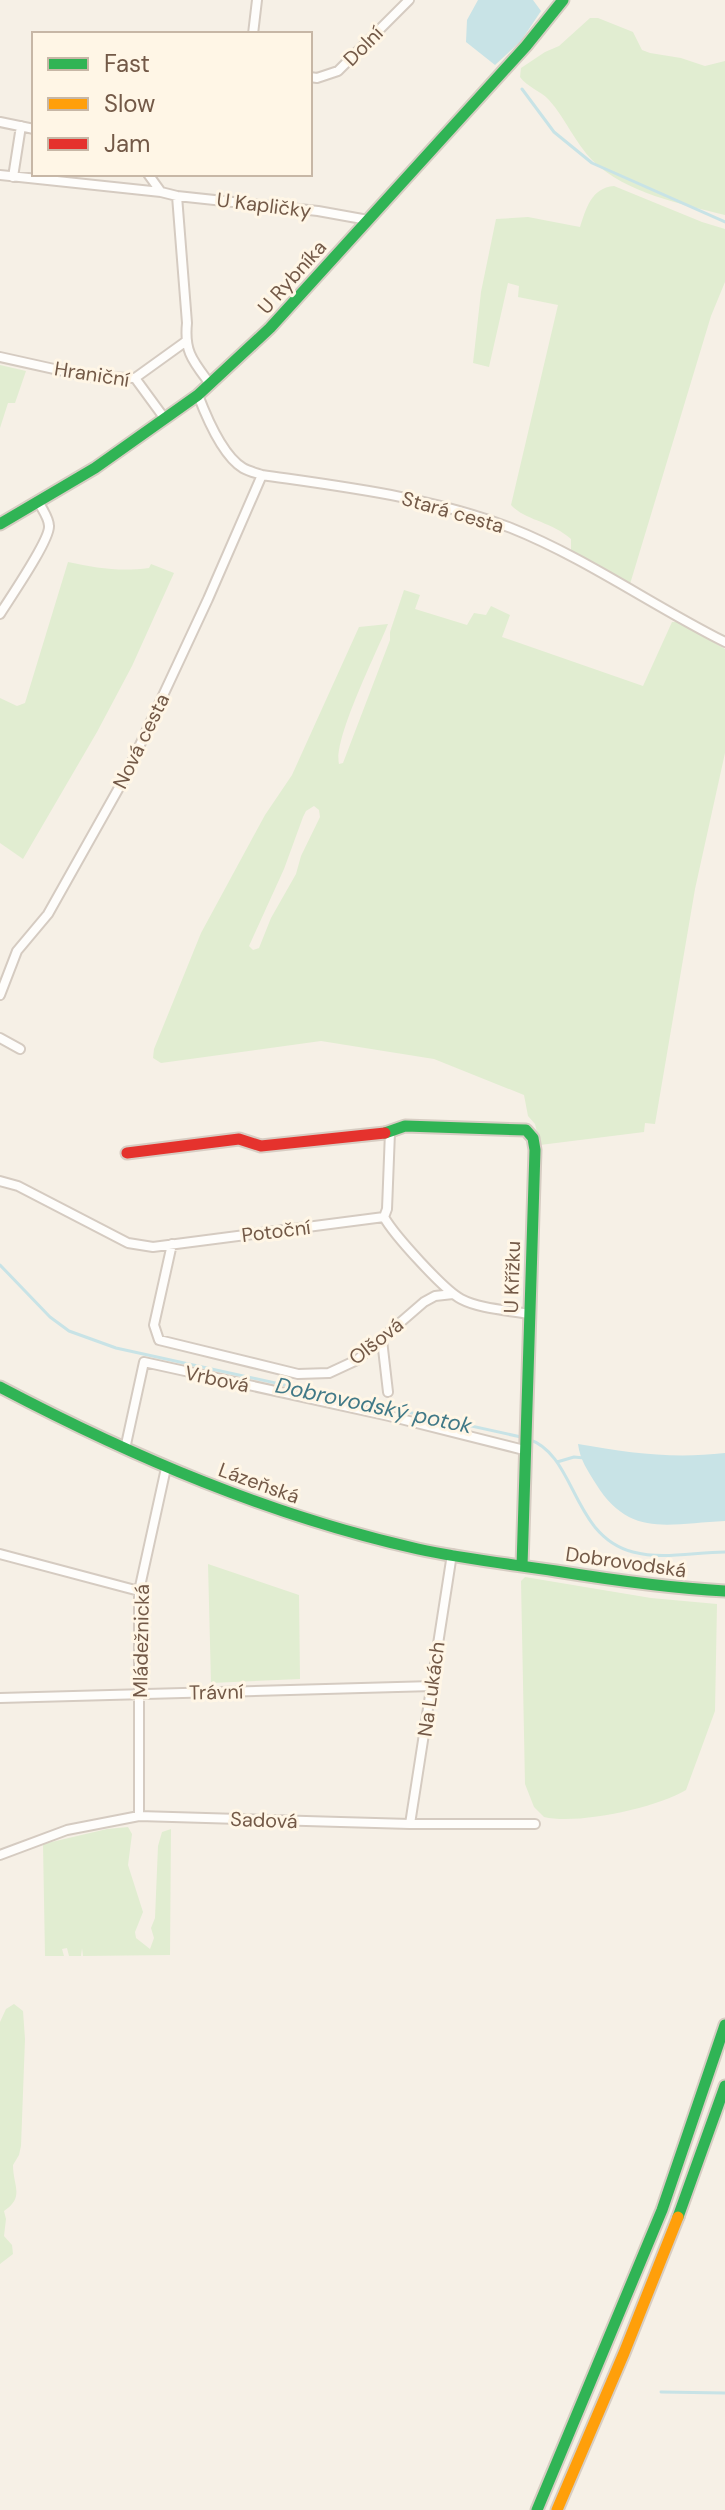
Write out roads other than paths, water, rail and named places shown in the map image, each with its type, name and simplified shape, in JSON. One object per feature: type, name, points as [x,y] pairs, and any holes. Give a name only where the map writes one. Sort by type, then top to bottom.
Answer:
[{"type":"main road","name":"U Rybníka","points":[[0,524],[95,468],[165,419],[198,395],[270,328],[526,46],[560,1]]},
{"type":"main road","name":"U Křížku","points":[[127,1153],[239,1139],[261,1146],[390,1132],[405,1126],[526,1130],[533,1138],[535,1150],[524,1425],[522,1566]]},
{"type":"main road","name":"Lázeňská","points":[[0,1387],[166,1468],[297,1517],[420,1549],[522,1566]]},
{"type":"main road","name":"Dobrovodská","points":[[522,1566],[647,1585],[725,1591]]},
{"type":"main road","points":[[537,2510],[629,2297],[678,2171],[725,2025]]},
{"type":"main road","points":[[557,2510],[696,2174],[725,2086]]},
{"type":"street","points":[[253,32],[257,0]]},
{"type":"street","name":"Dolní","points":[[312,77],[338,71],[409,0]]},
{"type":"street","points":[[0,122],[32,129]]},
{"type":"street","points":[[13,177],[21,126]]},
{"type":"street","name":"U Kapličky","points":[[0,175],[318,211],[368,220]]},
{"type":"street","points":[[149,176],[161,192]]},
{"type":"street","points":[[177,196],[187,323],[185,342],[191,359],[210,384]]},
{"type":"street","points":[[135,378],[185,342]]},
{"type":"street","name":"Hraniční","points":[[0,357],[90,377],[135,378],[165,419]]},
{"type":"street","name":"Stará cesta","points":[[198,395],[206,416],[231,458],[243,468],[262,475],[392,494],[508,527],[563,553],[725,642]]},
{"type":"street","name":"Nová cesta","points":[[0,995],[17,951],[48,914],[125,777],[262,475]]},
{"type":"street","points":[[0,614],[49,529],[39,503]]},
{"type":"street","points":[[0,1038],[20,1049]]},
{"type":"street","points":[[390,1132],[387,1209],[384,1217],[398,1239],[453,1294],[467,1302],[529,1314]]},
{"type":"street","name":"Potoční","points":[[0,1181],[18,1186],[128,1243],[153,1247],[384,1217]]},
{"type":"street","name":"Olšová","points":[[172,1244],[154,1325],[156,1336],[162,1343],[298,1374],[329,1373],[357,1360],[424,1302],[435,1296],[453,1294]]},
{"type":"street","points":[[382,1340],[388,1392]]},
{"type":"street","name":"Vrbová","points":[[125,1449],[144,1362],[524,1448]]},
{"type":"street","name":"Mládežnická","points":[[139,1816],[139,1591],[166,1468]]},
{"type":"street","points":[[0,1554],[139,1591]]},
{"type":"street","name":"Na Lukách","points":[[410,1824],[452,1554]]},
{"type":"street","name":"Trávní","points":[[0,1698],[433,1686]]},
{"type":"street","name":"Sadová","points":[[0,1855],[67,1830],[139,1816],[410,1824],[535,1824]]},
{"type":"water","points":[[478,0],[533,0],[541,11],[521,41],[495,65],[466,42],[467,20]]},
{"type":"water","points":[[578,1444],[651,1454],[725,1453],[725,1521],[653,1524],[623,1513],[596,1484],[582,1460]]},
{"type":"waterway","points":[[522,89],[554,132],[592,163],[725,222]]},
{"type":"waterway","name":"Dobrovodský potok","points":[[0,1265],[50,1317],[69,1331],[116,1348],[521,1437]]},
{"type":"waterway","name":"Dobrovodský potok","points":[[528,1439],[544,1448],[556,1461],[585,1513],[597,1530],[613,1543],[633,1552],[656,1555],[725,1552]]},
{"type":"waterway","points":[[557,1462],[574,1457],[584,1458]]},
{"type":"waterway","points":[[661,2392],[725,2393]]}]
